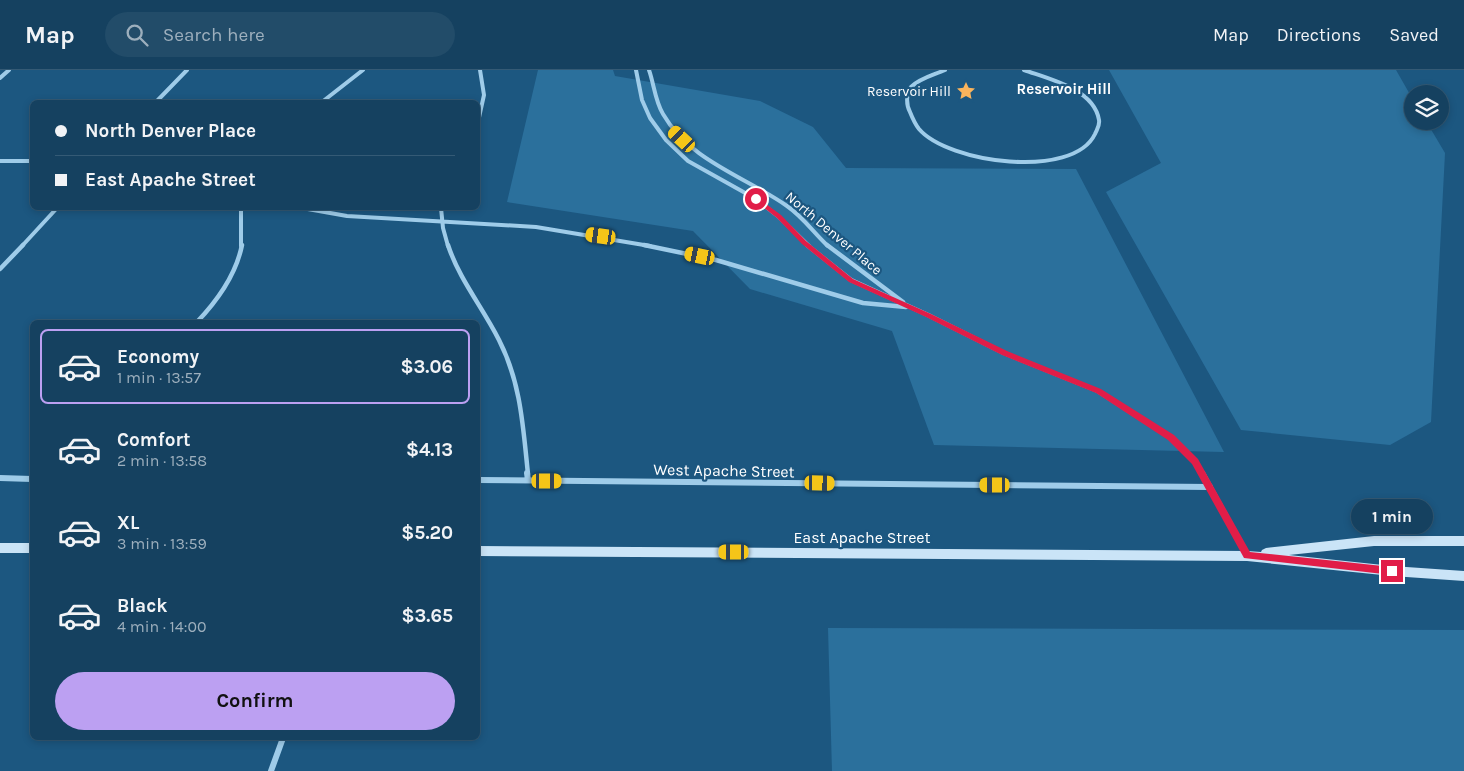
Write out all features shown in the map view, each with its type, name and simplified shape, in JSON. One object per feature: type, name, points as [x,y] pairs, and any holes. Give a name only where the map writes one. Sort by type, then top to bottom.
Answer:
[{"type":"main road","name":"East Apache Street","points":[[1247,556],[1374,541],[1464,541]]},
{"type":"main road","points":[[0,548],[30,548]]},
{"type":"main road","name":"East Apache Street","points":[[480,551],[1247,556],[1392,571],[1464,576]]},
{"type":"street","points":[[0,78],[9,70]]},
{"type":"street","points":[[158,100],[187,70]]},
{"type":"street","points":[[325,100],[363,70]]},
{"type":"street","points":[[480,70],[484,95],[480,113]]},
{"type":"street","name":"North Denver Place","points":[[636,70],[642,100],[650,118],[666,140],[688,161],[756,199],[779,217],[804,242],[851,280],[1004,353],[1098,391],[1171,438],[1195,461],[1247,556]]},
{"type":"street","name":"North Denver Place","points":[[648,70],[662,114],[674,132],[691,147],[734,177],[769,194],[790,208],[846,261],[911,308]]},
{"type":"street","points":[[945,70],[921,79],[910,90],[907,100],[909,114],[916,128],[933,141],[970,156],[1019,163],[1050,161],[1080,151],[1093,141],[1099,130],[1100,117],[1095,108],[1070,88],[1024,70]]},
{"type":"street","points":[[0,161],[30,161]]},
{"type":"street","points":[[0,269],[55,210]]},
{"type":"street","points":[[199,320],[225,287],[238,261],[242,241],[241,210]]},
{"type":"street","points":[[313,210],[347,216],[536,227],[618,238],[716,260],[863,303],[911,308]]},
{"type":"street","points":[[441,210],[441,221],[457,270],[490,321],[508,357],[519,393],[528,480]]},
{"type":"street","points":[[0,478],[30,479]]},
{"type":"street","name":"West Apache Street","points":[[480,480],[1210,487]]},
{"type":"street","points":[[271,771],[282,740]]},
{"type":"shaded area","points":[[538,70],[613,70],[615,76],[760,101],[813,127],[846,168],[1076,169],[1224,452],[934,445],[892,331],[750,289],[693,231],[507,202]]},
{"type":"shaded area","points":[[1109,70],[1396,70],[1405,85],[1404,130],[1431,130],[1445,153],[1431,422],[1390,445],[1241,430],[1106,192],[1161,163]]},
{"type":"shaded area","points":[[828,628],[1464,630],[1464,771],[832,771]]},
{"type":"place","name":"Reservoir Hill","points":[[966,91]]},
{"type":"district","name":"Reservoir Hill","points":[[1064,89]]},
{"type":"route","points":[[756,199],[779,217],[804,242],[851,280],[928,315],[1004,353],[1098,391],[1171,438],[1195,461],[1247,556],[1392,571]]}]
